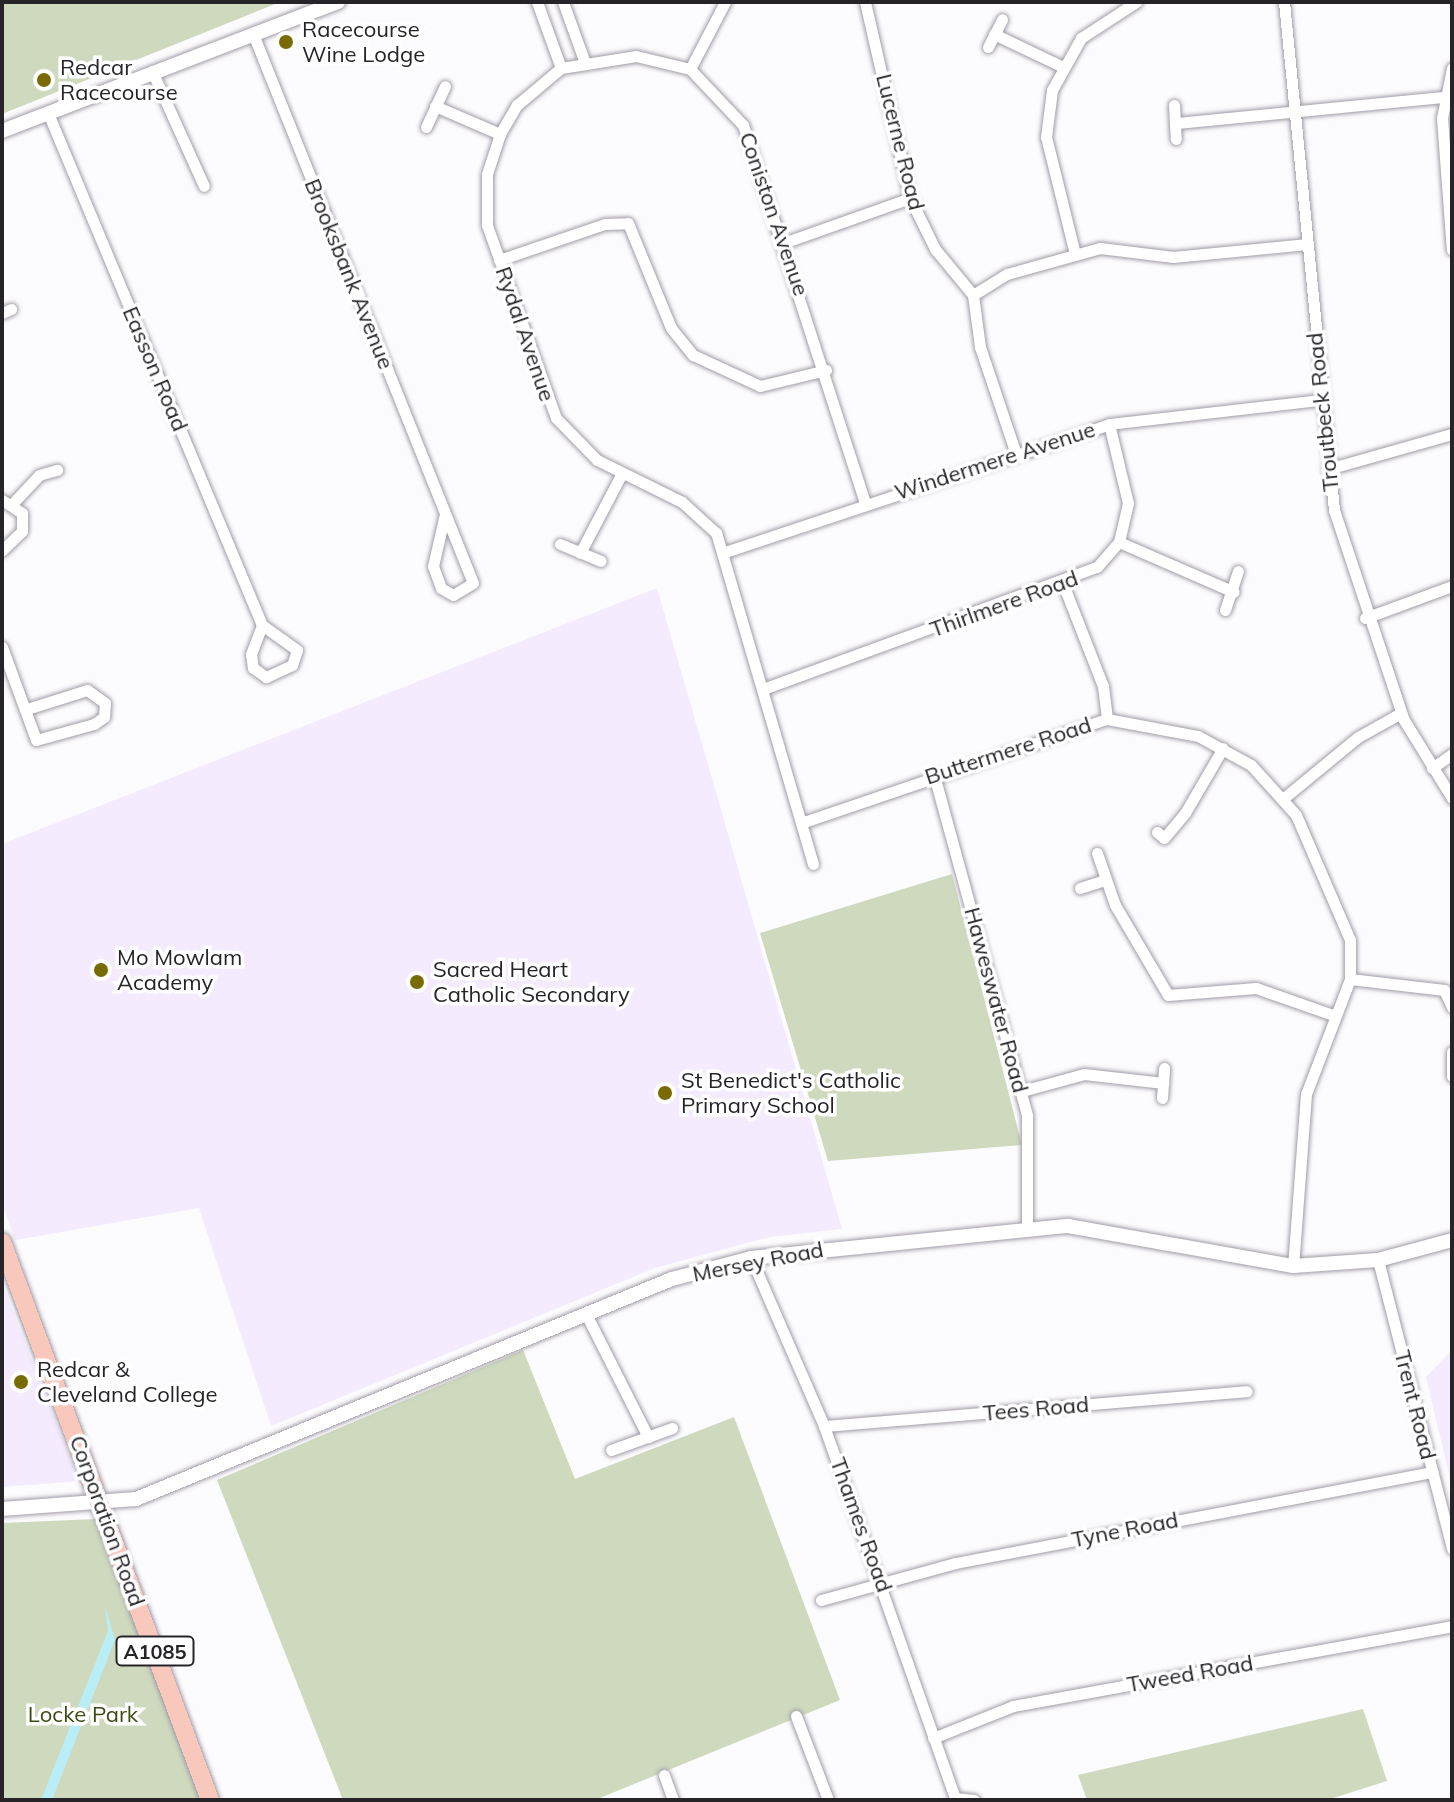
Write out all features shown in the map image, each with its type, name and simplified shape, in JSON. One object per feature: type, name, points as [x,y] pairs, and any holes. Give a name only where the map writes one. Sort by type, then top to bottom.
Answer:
[{"type":"main road","name":"Corporation Road","points":[[2,1242],[210,1800]]},
{"type":"street","points":[[2,131],[338,2]]},
{"type":"street","points":[[537,2],[561,68],[584,60],[636,56],[690,69],[725,2]]},
{"type":"street","points":[[563,2],[584,60]]},
{"type":"street","name":"Lucerne Road","points":[[865,2],[910,198],[935,249],[973,295]]},
{"type":"street","points":[[1075,254],[1046,137],[1061,66],[1095,25],[1136,2]]},
{"type":"street","name":"Troutbeck Road","points":[[1284,2],[1328,469],[1365,618],[1401,713],[1452,798]]},
{"type":"street","points":[[988,47],[1002,19]]},
{"type":"street","name":"Brooksbank Avenue","points":[[253,34],[473,583],[453,595],[441,588],[433,566],[445,514]]},
{"type":"street","points":[[994,34],[1061,66]]},
{"type":"street","name":"Rydal Avenue","points":[[561,68],[517,105],[500,134],[485,200],[499,260],[556,418],[574,442],[621,475],[702,516],[725,552],[813,864]]},
{"type":"street","points":[[1452,68],[1443,97],[1452,250]]},
{"type":"street","name":"Coniston Avenue","points":[[690,69],[743,125],[786,242],[865,503]]},
{"type":"street","points":[[152,71],[204,186]]},
{"type":"street","points":[[426,127],[445,86]]},
{"type":"street","points":[[1177,123],[1443,97]]},
{"type":"street","points":[[1174,105],[1176,139]]},
{"type":"street","points":[[435,106],[500,134]]},
{"type":"street","name":"Easson Road","points":[[48,113],[262,625]]},
{"type":"street","points":[[786,242],[910,198]]},
{"type":"street","points":[[499,260],[605,224],[628,223],[671,328],[693,355],[760,386],[826,370]]},
{"type":"street","points":[[1015,451],[977,337],[973,295],[1007,274],[1075,254],[1123,247],[1187,257],[1307,244]]},
{"type":"street","name":"Windermere Avenue","points":[[725,552],[1015,451],[1109,424],[1320,400]]},
{"type":"street","points":[[1109,424],[1128,503],[1119,542],[1234,592]]},
{"type":"street","points":[[1328,469],[1452,434]]},
{"type":"street","points":[[2,550],[22,531],[8,502],[39,475],[57,470]]},
{"type":"street","points":[[580,553],[621,475]]},
{"type":"street","name":"Thirlmere Road","points":[[763,689],[1063,584],[1097,567],[1119,542]]},
{"type":"street","points":[[560,544],[601,561]]},
{"type":"street","points":[[1225,610],[1234,592],[1238,571]]},
{"type":"street","points":[[1063,584],[1103,686],[1107,719]]},
{"type":"street","points":[[1365,618],[1452,586]]},
{"type":"street","points":[[262,625],[297,650],[292,665],[266,677],[253,668],[251,654],[262,625]]},
{"type":"street","points":[[2,647],[36,740],[48,741],[94,724],[104,717],[105,703],[87,690],[27,709]]},
{"type":"street","points":[[1285,797],[1358,737],[1401,713]]},
{"type":"street","name":"Buttermere Road","points":[[801,823],[934,775],[1107,719],[1174,729],[1223,748],[1285,797],[1344,922],[1350,979]]},
{"type":"street","points":[[1157,832],[1164,838],[1185,813],[1223,748]]},
{"type":"street","points":[[1432,768],[1452,754]]},
{"type":"street","name":"Haweswater Road","points":[[934,775],[1022,1091],[1031,1161],[1027,1229]]},
{"type":"street","points":[[1097,853],[1105,880],[1159,987],[1168,995],[1206,996],[1256,988],[1333,1015]]},
{"type":"street","points":[[1080,888],[1105,880]]},
{"type":"street","points":[[1293,1266],[1298,1143],[1333,1015],[1350,979],[1444,990],[1452,1007]]},
{"type":"street","points":[[1452,1052],[1452,1076]]},
{"type":"street","points":[[1162,1098],[1164,1068]]},
{"type":"street","points":[[1022,1091],[1084,1074],[1163,1083]]},
{"type":"street","name":"Mersey Road","points":[[2,1509],[136,1499],[586,1314],[751,1258],[1027,1229],[1097,1227],[1231,1259],[1293,1266],[1378,1260],[1452,1240]]},
{"type":"street","name":"Thames Road","points":[[751,1258],[824,1426],[883,1582],[956,1799],[974,1800]]},
{"type":"street","name":"Trent Road","points":[[1378,1260],[1452,1549]]},
{"type":"street","points":[[586,1314],[648,1437]]},
{"type":"street","name":"Tees Road","points":[[824,1426],[1247,1391]]},
{"type":"street","points":[[611,1450],[672,1428]]},
{"type":"street","name":"Tyne Road","points":[[821,1600],[883,1582],[1432,1472]]},
{"type":"street","name":"Tweed Road","points":[[933,1738],[1013,1706],[1452,1626]]},
{"type":"street","points":[[796,1716],[828,1800]]},
{"type":"street","points":[[664,1775],[673,1800]]},
{"type":"shaded area","name":"Sacred Heart Catholic Secondary","points":[[657,588],[842,1229],[770,1237],[655,1268],[271,1426],[199,1208],[15,1240],[2,1203],[2,844]]},
{"type":"shaded area","name":"Redcar & Cleveland College","points":[[2,1283],[79,1481],[2,1487]]},
{"type":"shaded area","points":[[1452,1350],[1452,1487],[1426,1377]]},
{"type":"green space","name":"Redcar Racecourse","points":[[2,2],[280,2],[2,114]]},
{"type":"green space","points":[[952,874],[1022,1145],[828,1161],[760,933]]},
{"type":"green space","points":[[523,1350],[575,1479],[734,1417],[840,1700],[595,1800],[343,1800],[217,1480]]},
{"type":"green space","name":"Locke Park","points":[[96,1519],[201,1800],[2,1800],[2,1523]]},
{"type":"green space","points":[[1363,1709],[1387,1781],[1327,1800],[1087,1800],[1078,1775]]},
{"type":"water","points":[[105,1605],[115,1640],[52,1800],[41,1800],[108,1631]]},
{"type":"place","name":"Racecourse Wine Lodge","points":[[286,42]]},
{"type":"place","name":"Redcar Racecourse","points":[[44,80]]},
{"type":"place","name":"Mo Mowlam Academy","points":[[101,970]]},
{"type":"place","name":"Sacred Heart Catholic Secondary","points":[[417,982]]},
{"type":"place","name":"St Benedict's Catholic Primary School","points":[[665,1093]]},
{"type":"place","name":"Redcar & Cleveland College","points":[[21,1382]]}]
